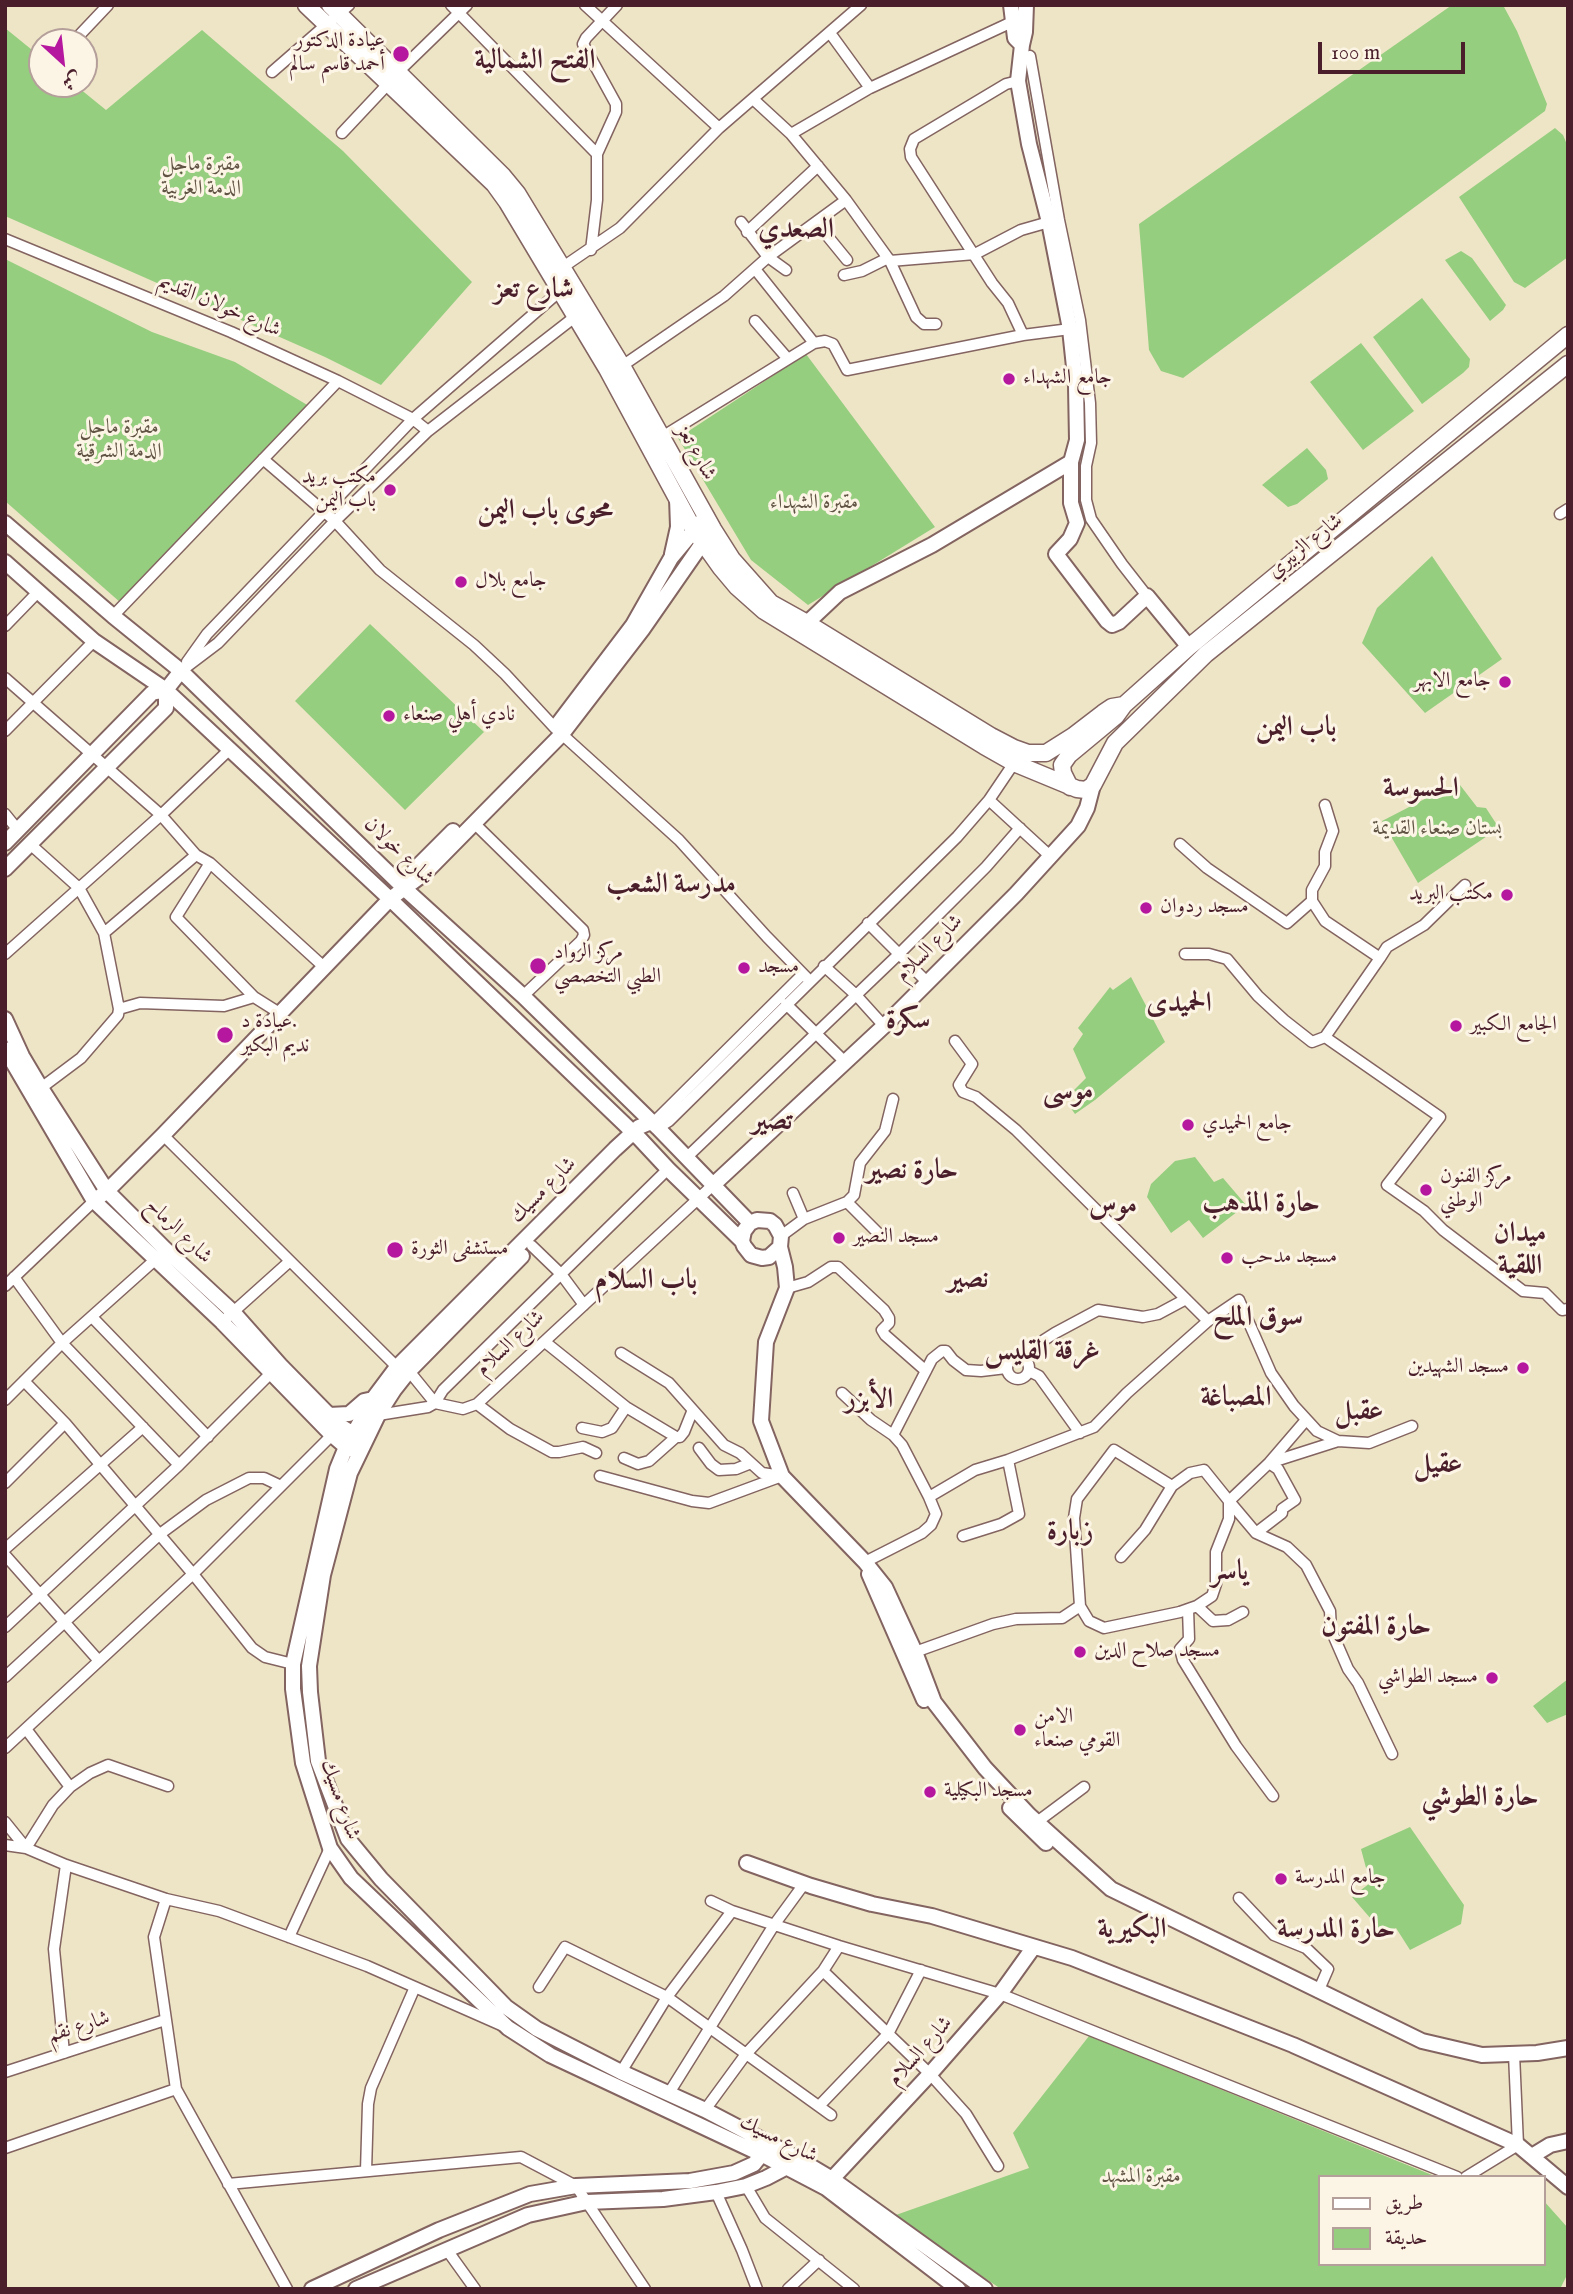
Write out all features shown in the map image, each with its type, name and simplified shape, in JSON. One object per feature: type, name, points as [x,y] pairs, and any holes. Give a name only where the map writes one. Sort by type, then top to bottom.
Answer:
[{"type":"main road","name":"شارع تعز","points":[[306,5],[327,26],[393,78],[499,180],[517,192],[662,437],[704,529],[737,587],[764,611],[1014,762],[1070,787]]},
{"type":"main road","name":"شارع تعز","points":[[339,8],[393,78]]},
{"type":"main road","name":"شارع تعز","points":[[499,180],[677,496],[771,603],[990,736],[1028,753],[1046,753],[1112,707],[1124,705]]},
{"type":"main road","name":"شارع الزبيري","points":[[1124,705],[1189,647],[1568,335]]},
{"type":"main road","name":"شارع الزبيري","points":[[1093,785],[1115,743],[1206,654],[1478,436],[1564,371]]},
{"type":"main road","points":[[1473,413],[1465,431],[1472,436],[1478,436]]},
{"type":"main road","points":[[1093,785],[1086,790],[1070,787],[1062,765],[1069,755],[1116,716],[1124,705]]},
{"type":"street","points":[[586,5],[719,128]]},
{"type":"street","points":[[591,250],[597,200],[597,155],[616,112],[616,104],[583,44],[617,5]]},
{"type":"street","points":[[563,267],[620,228],[719,128],[861,5]]},
{"type":"street","points":[[1011,5],[1022,38]]},
{"type":"street","points":[[1018,5],[1022,38],[1080,320],[1090,403],[1091,443],[1086,466],[1086,500],[1091,519],[1122,564],[1189,647]]},
{"type":"street","points":[[1026,5],[1018,81],[1029,144],[1049,222],[1070,329],[1076,386],[1077,440],[1071,461],[1071,503],[1077,523],[1070,539],[1056,554],[1112,625],[1119,622],[1147,596]]},
{"type":"street","points":[[791,134],[870,88],[1022,38],[1034,25],[1033,5]]},
{"type":"street","points":[[85,28],[105,6]]},
{"type":"street","points":[[272,72],[327,26],[339,8]]},
{"type":"street","points":[[342,133],[459,8],[597,155]]},
{"type":"street","points":[[830,33],[870,88]]},
{"type":"street","points":[[1018,81],[1006,84],[914,139],[910,149],[911,157],[992,283],[1008,303],[1023,335]]},
{"type":"street","points":[[752,99],[791,134],[846,200],[889,260],[916,317],[924,324],[936,324]]},
{"type":"street","points":[[747,232],[818,166]]},
{"type":"street","points":[[622,366],[724,296],[768,257],[846,200]]},
{"type":"street","points":[[741,222],[768,257],[786,270]]},
{"type":"street","points":[[816,222],[847,260]]},
{"type":"street","points":[[844,275],[889,260],[975,254],[1021,230],[1049,222]]},
{"type":"street","name":"شارع خولان القديم","points":[[5,239],[231,332],[338,381],[413,419],[428,431]]},
{"type":"street","points":[[755,269],[814,343]]},
{"type":"street","points":[[5,869],[166,708],[166,690],[207,634],[413,419],[560,290]]},
{"type":"street","points":[[181,671],[218,643],[335,521],[428,431],[576,316]]},
{"type":"street","points":[[755,321],[789,359]]},
{"type":"street","points":[[662,437],[814,343],[825,341],[833,344],[847,370],[1023,335],[1070,329]]},
{"type":"street","points":[[113,616],[338,381]]},
{"type":"street","points":[[262,459],[335,521],[380,570],[474,645],[505,674],[559,731],[679,840],[766,937],[806,977]]},
{"type":"street","points":[[807,623],[840,592],[932,545],[1071,461]]},
{"type":"street","points":[[637,628],[671,558],[678,527],[677,496]]},
{"type":"street","name":"شارع خولان","points":[[5,523],[181,671],[404,888],[523,996],[750,1223]]},
{"type":"street","points":[[671,558],[704,529]]},
{"type":"street","points":[[5,1286],[163,1135],[390,899],[425,873],[559,731],[637,628],[704,529]]},
{"type":"street","name":"شارع خولان","points":[[5,562],[94,641],[166,690],[390,899],[636,1135],[742,1241]]},
{"type":"street","points":[[5,626],[38,592]]},
{"type":"street","points":[[5,732],[94,641]]},
{"type":"street","points":[[5,678],[161,815],[196,855],[210,863],[324,967]]},
{"type":"street","points":[[5,843],[152,693],[166,690]]},
{"type":"street","points":[[404,888],[417,867],[559,731]]},
{"type":"street","points":[[5,954],[161,815],[229,750]]},
{"type":"street","points":[[654,1125],[656,1120],[806,977],[824,966],[957,837],[989,800],[1014,762]]},
{"type":"street","name":"شارع السلام","points":[[435,1403],[463,1409],[477,1404],[884,1026],[1016,894],[1078,826],[1087,808],[1093,785]]},
{"type":"street","points":[[989,800],[1050,856]]},
{"type":"street","points":[[1325,805],[1333,831],[1325,852],[1325,866],[1312,890],[1312,901],[1325,921],[1380,958]]},
{"type":"street","points":[[5,814],[18,830]]},
{"type":"street","points":[[474,823],[577,923],[584,935],[581,941],[523,996]]},
{"type":"street","points":[[686,1158],[900,954],[986,867],[1020,828]]},
{"type":"street","points":[[1180,844],[1207,868],[1287,923],[1312,901]]},
{"type":"street","points":[[30,845],[79,888],[104,933],[119,1009],[118,1015],[81,1058],[41,1088]]},
{"type":"street","points":[[104,933],[196,855]]},
{"type":"street","points":[[210,863],[176,917],[254,997],[281,1014]]},
{"type":"street","points":[[1185,954],[1209,954],[1227,959],[1258,996],[1312,1042],[1325,1037],[1387,947],[1424,925],[1465,885]]},
{"type":"street","points":[[867,923],[927,982]]},
{"type":"street","points":[[824,966],[856,995],[884,1026]]},
{"type":"street","points":[[654,1125],[669,1121],[786,1004],[806,977]]},
{"type":"street","points":[[119,1009],[139,1003],[224,1006],[254,997]]},
{"type":"street","points":[[786,1004],[844,1061]]},
{"type":"street","name":"شارع الرماح","points":[[5,1019],[22,1056],[107,1191],[228,1317],[356,1444]]},
{"type":"street","points":[[1325,1037],[1440,1117],[1387,1185],[1424,1211],[1443,1230],[1523,1291],[1545,1293],[1562,1310],[1568,1309]]},
{"type":"street","points":[[955,1041],[972,1063],[959,1085],[963,1092],[976,1097],[1016,1130],[1208,1321]]},
{"type":"street","name":"شارع الرماح","points":[[7,1060],[94,1201],[156,1259],[228,1317],[271,1373],[332,1435],[356,1444]]},
{"type":"street","points":[[588,1089],[601,1074]]},
{"type":"street","points":[[893,1099],[885,1131],[860,1163],[857,1186],[854,1195],[847,1202],[804,1219],[781,1241],[769,1257],[756,1258],[747,1251],[742,1241],[744,1231],[750,1223],[757,1220],[770,1221],[775,1225],[781,1241],[786,1283],[766,1342],[761,1422],[782,1476],[866,1562],[885,1587],[915,1652],[934,1702],[985,1768],[1037,1822],[1111,1889],[1422,2041],[1482,2055],[1568,2049]]},
{"type":"street","name":"شارع مسيك","points":[[654,1125],[636,1135],[373,1399],[356,1444],[323,1575],[309,1666],[310,1692],[318,1761],[348,1839],[381,1879],[506,2007],[537,2029],[621,2072],[705,2110],[766,2150]]},
{"type":"street","points":[[163,1135],[435,1403]]},
{"type":"street","name":"شارع مسيك","points":[[636,1135],[532,1246],[403,1369],[378,1415],[337,1469],[293,1664],[293,1689],[303,1763],[330,1848],[351,1878],[508,2028],[550,2055],[832,2179],[985,2289]]},
{"type":"street","points":[[378,1415],[428,1407],[435,1403],[443,1390],[668,1169]]},
{"type":"street","points":[[793,1193],[804,1219]]},
{"type":"street","points":[[847,1202],[882,1237]]},
{"type":"street","points":[[723,1223],[735,1222],[738,1216],[736,1210]]},
{"type":"street","points":[[532,1246],[561,1274],[584,1305]]},
{"type":"street","points":[[762,1258],[786,1283],[808,1282],[831,1267],[838,1267],[884,1310],[889,1318],[889,1323],[882,1331],[885,1335],[926,1371]]},
{"type":"street","points":[[5,1400],[62,1343],[156,1259]]},
{"type":"street","points":[[228,1317],[290,1261]]},
{"type":"street","points":[[14,1278],[62,1343],[179,1465]]},
{"type":"street","points":[[1029,1371],[1024,1377],[1016,1379],[1009,1376],[1006,1368],[1009,1361],[1098,1310],[1143,1317],[1158,1314],[1186,1299]]},
{"type":"street","points":[[929,1497],[975,1470],[1094,1427],[1208,1321],[1239,1300],[1271,1373],[1294,1406],[1317,1431],[1338,1441]]},
{"type":"street","points":[[92,1317],[208,1437]]},
{"type":"street","points":[[545,1342],[626,1407],[676,1437]]},
{"type":"street","points":[[893,1435],[932,1359],[942,1351],[946,1351],[966,1370],[1006,1368]]},
{"type":"street","points":[[621,1353],[669,1383],[724,1445],[740,1453],[762,1473],[782,1476]]},
{"type":"street","points":[[1019,1356],[1026,1360],[1029,1371],[1039,1376],[1080,1433]]},
{"type":"street","points":[[5,1627],[179,1465],[271,1373]]},
{"type":"street","points":[[24,1381],[101,1464],[252,1648],[265,1657],[293,1664]]},
{"type":"street","points":[[842,1393],[902,1445],[936,1514],[931,1525],[922,1533],[866,1562]]},
{"type":"street","points":[[329,1415],[349,1413],[364,1401],[373,1399]]},
{"type":"street","points":[[477,1404],[509,1429],[552,1452],[583,1447],[596,1453]]},
{"type":"street","points":[[582,1428],[602,1432],[612,1428],[626,1407]]},
{"type":"street","points":[[624,1458],[638,1464],[649,1461],[676,1437],[680,1437],[692,1412]]},
{"type":"street","points":[[1172,1486],[1114,1450],[1077,1499],[1074,1518],[1080,1606],[1089,1621],[1104,1628],[1192,1608],[1212,1596],[1216,1584],[1216,1552],[1229,1519],[1229,1501],[1269,1463],[1306,1420]]},
{"type":"street","points":[[5,1483],[65,1423]]},
{"type":"street","points":[[1269,1463],[1338,1441],[1369,1443],[1412,1426]]},
{"type":"street","points":[[5,1549],[143,1427]]},
{"type":"street","points":[[5,1748],[193,1574],[332,1435]]},
{"type":"street","points":[[699,1448],[719,1470],[736,1469],[751,1463]]},
{"type":"street","points":[[963,1535],[1001,1524],[1018,1514],[1008,1460]]},
{"type":"street","points":[[1256,1533],[1295,1500],[1278,1469],[1269,1463]]},
{"type":"street","points":[[1121,1557],[1145,1530],[1172,1486],[1190,1474],[1204,1470],[1256,1533],[1287,1547],[1306,1565],[1330,1611],[1331,1630],[1348,1669],[1358,1683],[1392,1754]]},
{"type":"street","points":[[600,1476],[692,1501],[709,1503],[782,1476]]},
{"type":"street","points":[[5,1676],[160,1534],[206,1500],[248,1478],[264,1478],[281,1486]]},
{"type":"street","points":[[5,1555],[99,1661]]},
{"type":"street","points":[[866,1562],[875,1590],[926,1706],[1024,1824],[1064,1859],[1093,1873]]},
{"type":"street","points":[[915,1652],[993,1624],[1016,1619],[1062,1618],[1080,1606]]},
{"type":"street","points":[[1192,1608],[1213,1621],[1228,1620],[1243,1612]]},
{"type":"street","points":[[1192,1608],[1188,1639],[1180,1649],[1183,1660],[1236,1746],[1273,1796]]},
{"type":"street","points":[[26,1729],[70,1787]]},
{"type":"street","points":[[26,1848],[53,1805],[70,1787],[108,1765],[168,1786]]},
{"type":"street","points":[[1037,1822],[1084,1787]]},
{"type":"street","points":[[5,1822],[26,1848]]},
{"type":"street","points":[[5,1845],[26,1848],[66,1865],[166,1899],[219,1911],[367,1966],[508,2028]]},
{"type":"street","points":[[289,1937],[330,1848]]},
{"type":"street","points":[[747,1863],[804,1884],[872,1904],[932,1916],[1072,1958],[1293,2045],[1518,2145],[1568,2186]]},
{"type":"street","points":[[64,2053],[54,1949],[66,1865]]},
{"type":"street","points":[[669,2093],[774,1925],[804,1884]]},
{"type":"street","points":[[1239,1898],[1274,1936],[1306,1948],[1328,1969],[1318,1992]]},
{"type":"street","points":[[166,1899],[154,1937],[176,2089],[287,2289]]},
{"type":"street","points":[[711,1901],[732,1911],[839,1946],[1000,1994],[1452,2175]]},
{"type":"street","points":[[621,2072],[667,1997],[732,1911]]},
{"type":"street","points":[[705,2110],[746,2054],[823,1972],[839,1946]]},
{"type":"street","points":[[539,1987],[565,1947],[667,1997],[831,2115]]},
{"type":"street","name":"شارع السلام","points":[[832,2179],[1000,1994],[1033,1948]]},
{"type":"street","points":[[819,2106],[888,2034],[921,1970]]},
{"type":"street","points":[[823,1972],[930,2074],[966,2114],[998,2166]]},
{"type":"street","points":[[366,2171],[371,2088],[415,1987]]},
{"type":"street","name":"شارع نقم","points":[[5,2072],[165,2020]]},
{"type":"street","points":[[1514,2054],[1518,2145]]},
{"type":"street","points":[[5,2148],[176,2089]]},
{"type":"street","points":[[1532,2156],[1550,2145],[1568,2141]]},
{"type":"street","points":[[1469,2175],[1518,2145]]},
{"type":"street","points":[[312,2289],[439,2230],[530,2194],[576,2186],[690,2181],[734,2173],[754,2164],[766,2150]]},
{"type":"street","points":[[228,2184],[521,2157],[576,2186],[645,2289]]},
{"type":"street","points":[[356,2289],[528,2215],[587,2202],[663,2199],[746,2186],[791,2162]]},
{"type":"street","name":"شارع مسيك","points":[[791,2162],[958,2289]]},
{"type":"street","points":[[746,2186],[765,2218],[854,2289]]},
{"type":"street","points":[[716,2192],[757,2289]]},
{"type":"street","points":[[447,2250],[475,2289]]},
{"type":"street","points":[[788,2289],[819,2260]]},
{"type":"green space","points":[[1452,5],[1503,5],[1517,31],[1547,104],[1545,111],[1183,378],[1161,371],[1149,350],[1139,224]]},
{"type":"green space","name":"مقبرة ماجل الدمة الغربية","points":[[5,28],[28,47],[28,98],[91,98],[106,110],[202,30],[343,151],[472,282],[381,385],[325,357],[5,216]]},
{"type":"green space","points":[[1555,128],[1563,135],[1568,147],[1568,257],[1525,288],[1514,282],[1459,197]]},
{"type":"green space","points":[[1461,251],[1472,258],[1506,305],[1490,321],[1445,260]]},
{"type":"green space","name":"مقبرة ماجل الدمة الشرقية","points":[[5,259],[152,332],[235,362],[309,406],[121,603],[5,501]]},
{"type":"green space","points":[[1422,298],[1470,359],[1469,367],[1463,373],[1422,404],[1373,337]]},
{"type":"green space","points":[[1361,343],[1414,411],[1363,450],[1310,382]]},
{"type":"green space","name":"مقبرة الشهداء","points":[[806,354],[935,527],[808,605],[751,560],[678,438]]},
{"type":"green space","points":[[1307,448],[1326,470],[1328,479],[1297,504],[1288,507],[1262,485]]},
{"type":"green space","points":[[1432,556],[1502,659],[1425,713],[1362,643],[1377,608]]},
{"type":"green space","name":"نادي أهلي صنعاء","points":[[370,624],[484,732],[405,810],[295,701]]},
{"type":"green space","name":"بستان صنعاء القديمة","points":[[1460,785],[1477,807],[1486,808],[1499,828],[1418,883],[1382,821],[1446,788]]},
{"type":"green space","points":[[1131,977],[1165,1042],[1075,1114],[1070,1107],[1080,1096],[1074,1090],[1086,1078],[1073,1049],[1083,1034],[1078,1028],[1110,987],[1113,990]]},
{"type":"green space","points":[[1195,1157],[1214,1182],[1223,1178],[1246,1205],[1203,1238],[1189,1220],[1171,1233],[1147,1197],[1151,1184],[1175,1161]]},
{"type":"green space","points":[[1568,1679],[1568,1714],[1547,1723],[1533,1706]]},
{"type":"green space","points":[[1410,1827],[1464,1905],[1461,1924],[1410,1950],[1396,1928],[1384,1934],[1352,1897],[1370,1883],[1361,1849]]},
{"type":"green space","name":"مقبرة المشهد","points":[[1089,2036],[1432,2175],[1318,2175],[1318,2266],[1545,2266],[1545,2202],[1568,2228],[1568,2273],[1560,2289],[1001,2289],[893,2216],[1029,2168],[1013,2133]]},
{"type":"place","name":"عيادة الدكتور أحمد قاسم سالم","points":[[401,54]]},
{"type":"place","name":"جامع الشهداء","points":[[1009,379]]},
{"type":"place","name":"مكتب بريد باب اليمن","points":[[390,490]]},
{"type":"place","name":"جامع بلال","points":[[461,582]]},
{"type":"place","name":"جامع الابهر","points":[[1505,682]]},
{"type":"place","name":"نادي أهلي صنعاء","points":[[389,716]]},
{"type":"place","name":"مكتب البريد","points":[[1507,895]]},
{"type":"place","name":"مسجد ردوان","points":[[1146,908]]},
{"type":"place","name":"مركز الرواد الطبي التخصصي","points":[[538,966]]},
{"type":"place","name":"مسجد","points":[[744,968]]},
{"type":"place","name":"الجامع الكبير","points":[[1456,1026]]},
{"type":"place","name":"عيادة د. نديم البكير","points":[[225,1035]]},
{"type":"place","name":"جامع الحميدي","points":[[1188,1125]]},
{"type":"place","name":"مركز الفنون الوطني","points":[[1426,1190]]},
{"type":"place","name":"مسجد النصير","points":[[839,1238]]},
{"type":"place","name":"مستشفى الثورة","points":[[395,1250]]},
{"type":"place","name":"مسجد مدحب","points":[[1227,1258]]},
{"type":"place","name":"مسجد الشهيدين","points":[[1523,1368]]},
{"type":"place","name":"مسجد صلاح الدين","points":[[1080,1652]]},
{"type":"place","name":"مسجد الطواشي","points":[[1492,1678]]},
{"type":"place","name":"الامن القومي صنعاء","points":[[1020,1730]]},
{"type":"place","name":"مسجد البكيلية","points":[[930,1792]]},
{"type":"place","name":"جامع المدرسة","points":[[1281,1879]]},
{"type":"district","name":"الفتح الشمالية","points":[[535,62]]},
{"type":"district","name":"الصعدي","points":[[796,231]]},
{"type":"district","name":"شارع تعز","points":[[534,291]]},
{"type":"district","name":"محوى باب اليمن","points":[[545,512]]},
{"type":"district","name":"باب اليمن","points":[[1296,729]]},
{"type":"district","name":"الحسوسة","points":[[1421,790]]},
{"type":"district","name":"مدرسة الشعب","points":[[671,886]]},
{"type":"district","name":"الحميدى","points":[[1179,1005]]},
{"type":"district","name":"سكرة","points":[[908,1022]]},
{"type":"district","name":"موسى","points":[[1068,1093]]},
{"type":"district","name":"تصير","points":[[772,1123]]},
{"type":"district","name":"حارة نصير","points":[[912,1172]]},
{"type":"district","name":"حارة المذهب","points":[[1261,1205]]},
{"type":"district","name":"موس","points":[[1113,1207]]},
{"type":"district","name":"ميدان اللقية","points":[[1520,1251]]},
{"type":"district","name":"نصير","points":[[968,1281]]},
{"type":"district","name":"باب السلام","points":[[646,1282]]},
{"type":"district","name":"سوق الملح","points":[[1258,1319]]},
{"type":"district","name":"غرقة القليس","points":[[1042,1353]]},
{"type":"district","name":"المصباغة","points":[[1236,1399]]},
{"type":"district","name":"الأبزر","points":[[869,1401]]},
{"type":"district","name":"عقبل","points":[[1359,1413]]},
{"type":"district","name":"عقيل","points":[[1438,1466]]},
{"type":"district","name":"زبارة","points":[[1070,1533]]},
{"type":"district","name":"ياسر","points":[[1230,1573]]},
{"type":"district","name":"حارة المفتون","points":[[1376,1628]]},
{"type":"district","name":"حارة الطوشي","points":[[1480,1799]]},
{"type":"district","name":"البكيرية","points":[[1132,1931]]},
{"type":"district","name":"حارة المدرسة","points":[[1336,1931]]}]
